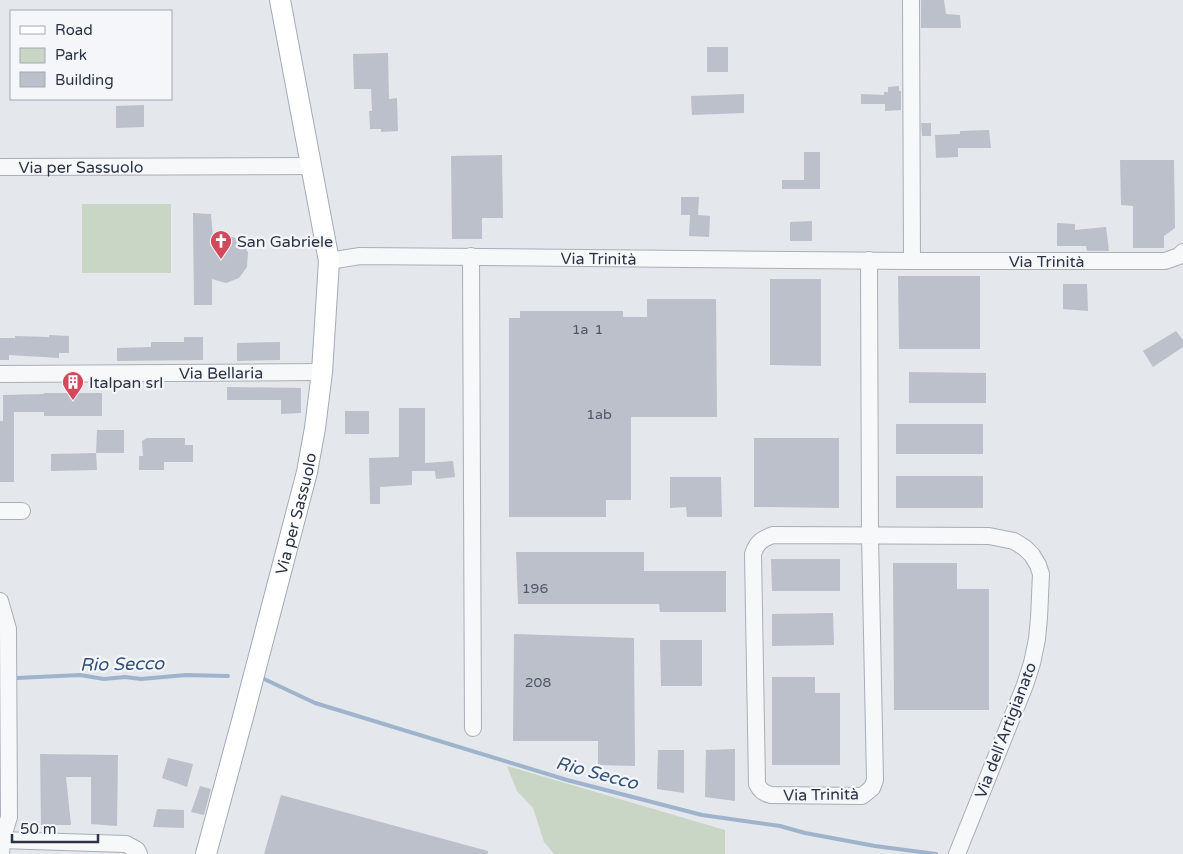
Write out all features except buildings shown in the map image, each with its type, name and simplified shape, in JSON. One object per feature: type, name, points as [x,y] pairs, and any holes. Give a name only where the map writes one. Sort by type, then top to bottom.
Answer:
[{"type":"main road","name":"Via per Sassuolo","points":[[206,854],[307,472],[322,372],[329,260],[280,0]]},
{"type":"street","points":[[911,0],[912,261]]},
{"type":"street","name":"Via per Sassuolo","points":[[0,167],[312,166]]},
{"type":"street","name":"Via Trinità","points":[[329,260],[360,256],[471,256],[912,261],[1165,261],[1182,255]]},
{"type":"street","points":[[471,256],[473,728]]},
{"type":"street","name":"Via Trinità","points":[[869,260],[870,536],[875,780],[872,788],[862,796],[771,795],[765,794],[760,790],[756,776],[753,554],[757,544],[764,538],[773,535],[870,536],[989,536],[1014,541],[1025,548]]},
{"type":"street","name":"Via Bellaria","points":[[0,374],[322,372]]},
{"type":"street","points":[[0,511],[22,511]]},
{"type":"street","name":"Via dell'Artigianato","points":[[957,854],[1032,663],[1039,618],[1041,574],[1038,564],[1025,548]]},
{"type":"street","points":[[0,601],[8,630],[4,647],[4,697],[9,817],[1,845],[126,844],[138,852]]},
{"type":"green space","points":[[82,204],[171,204],[171,273],[82,273]]},
{"type":"green space","points":[[507,766],[725,830],[725,854],[554,854],[544,842],[533,808],[517,791]]},
{"type":"waterway","name":"Rio Secco","points":[[17,678],[80,675],[104,679],[125,677],[141,679],[186,675],[228,676]]},
{"type":"waterway","name":"Rio Secco","points":[[262,678],[315,703],[567,780],[702,815],[780,826],[805,833],[875,846],[936,854]]},
{"type":"place","name":"San Gabriele","points":[[221,260]]},
{"type":"place","name":"Italpan srl","points":[[73,401]]}]
